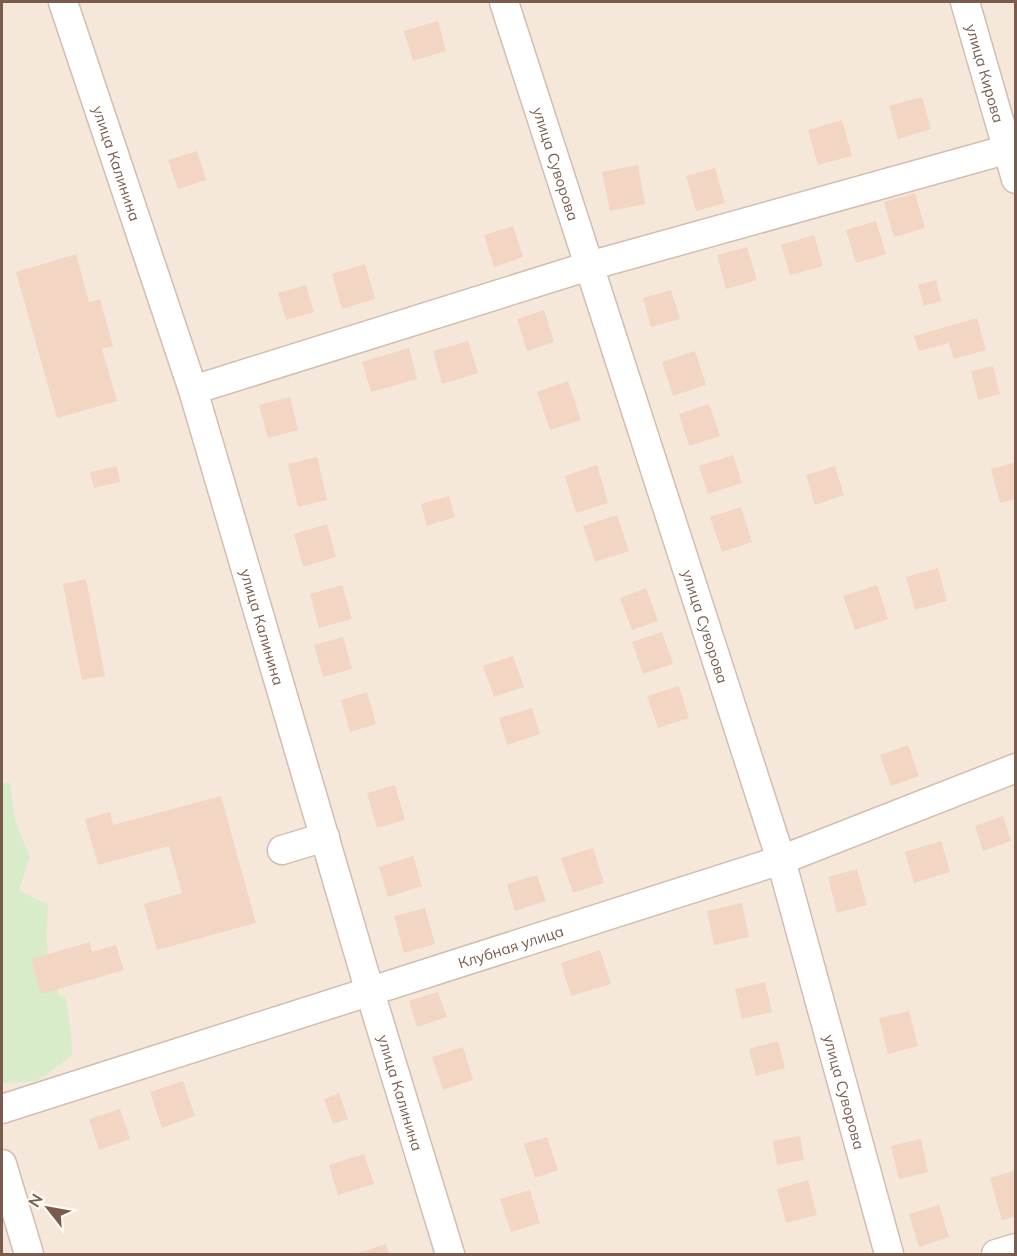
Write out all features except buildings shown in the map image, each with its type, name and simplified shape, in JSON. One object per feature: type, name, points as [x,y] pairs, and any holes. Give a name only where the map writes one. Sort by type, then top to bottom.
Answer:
[{"type":"street","name":"улица Калинина","points":[[63,2],[193,390],[370,992],[450,1254]]},
{"type":"street","name":"улица Суворова","points":[[504,2],[781,860],[889,1254]]},
{"type":"street","name":"улица Кирова","points":[[965,2],[1012,148],[1016,179]]},
{"type":"street","points":[[193,390],[589,266],[1012,148]]},
{"type":"street","name":"Клубная улица","points":[[2,1109],[781,860],[1016,768]]},
{"type":"street","points":[[282,850],[325,837]]},
{"type":"street","points":[[2,1164],[29,1254]]},
{"type":"street","points":[[996,1254],[1016,1248]]},
{"type":"shaded area","points":[[2,2],[1015,2],[1015,1254],[2,1254]]},
{"type":"green space","points":[[2,782],[10,783],[15,821],[30,857],[19,890],[48,905],[49,962],[59,995],[66,997],[71,1033],[72,1056],[37,1081],[2,1083]]}]
